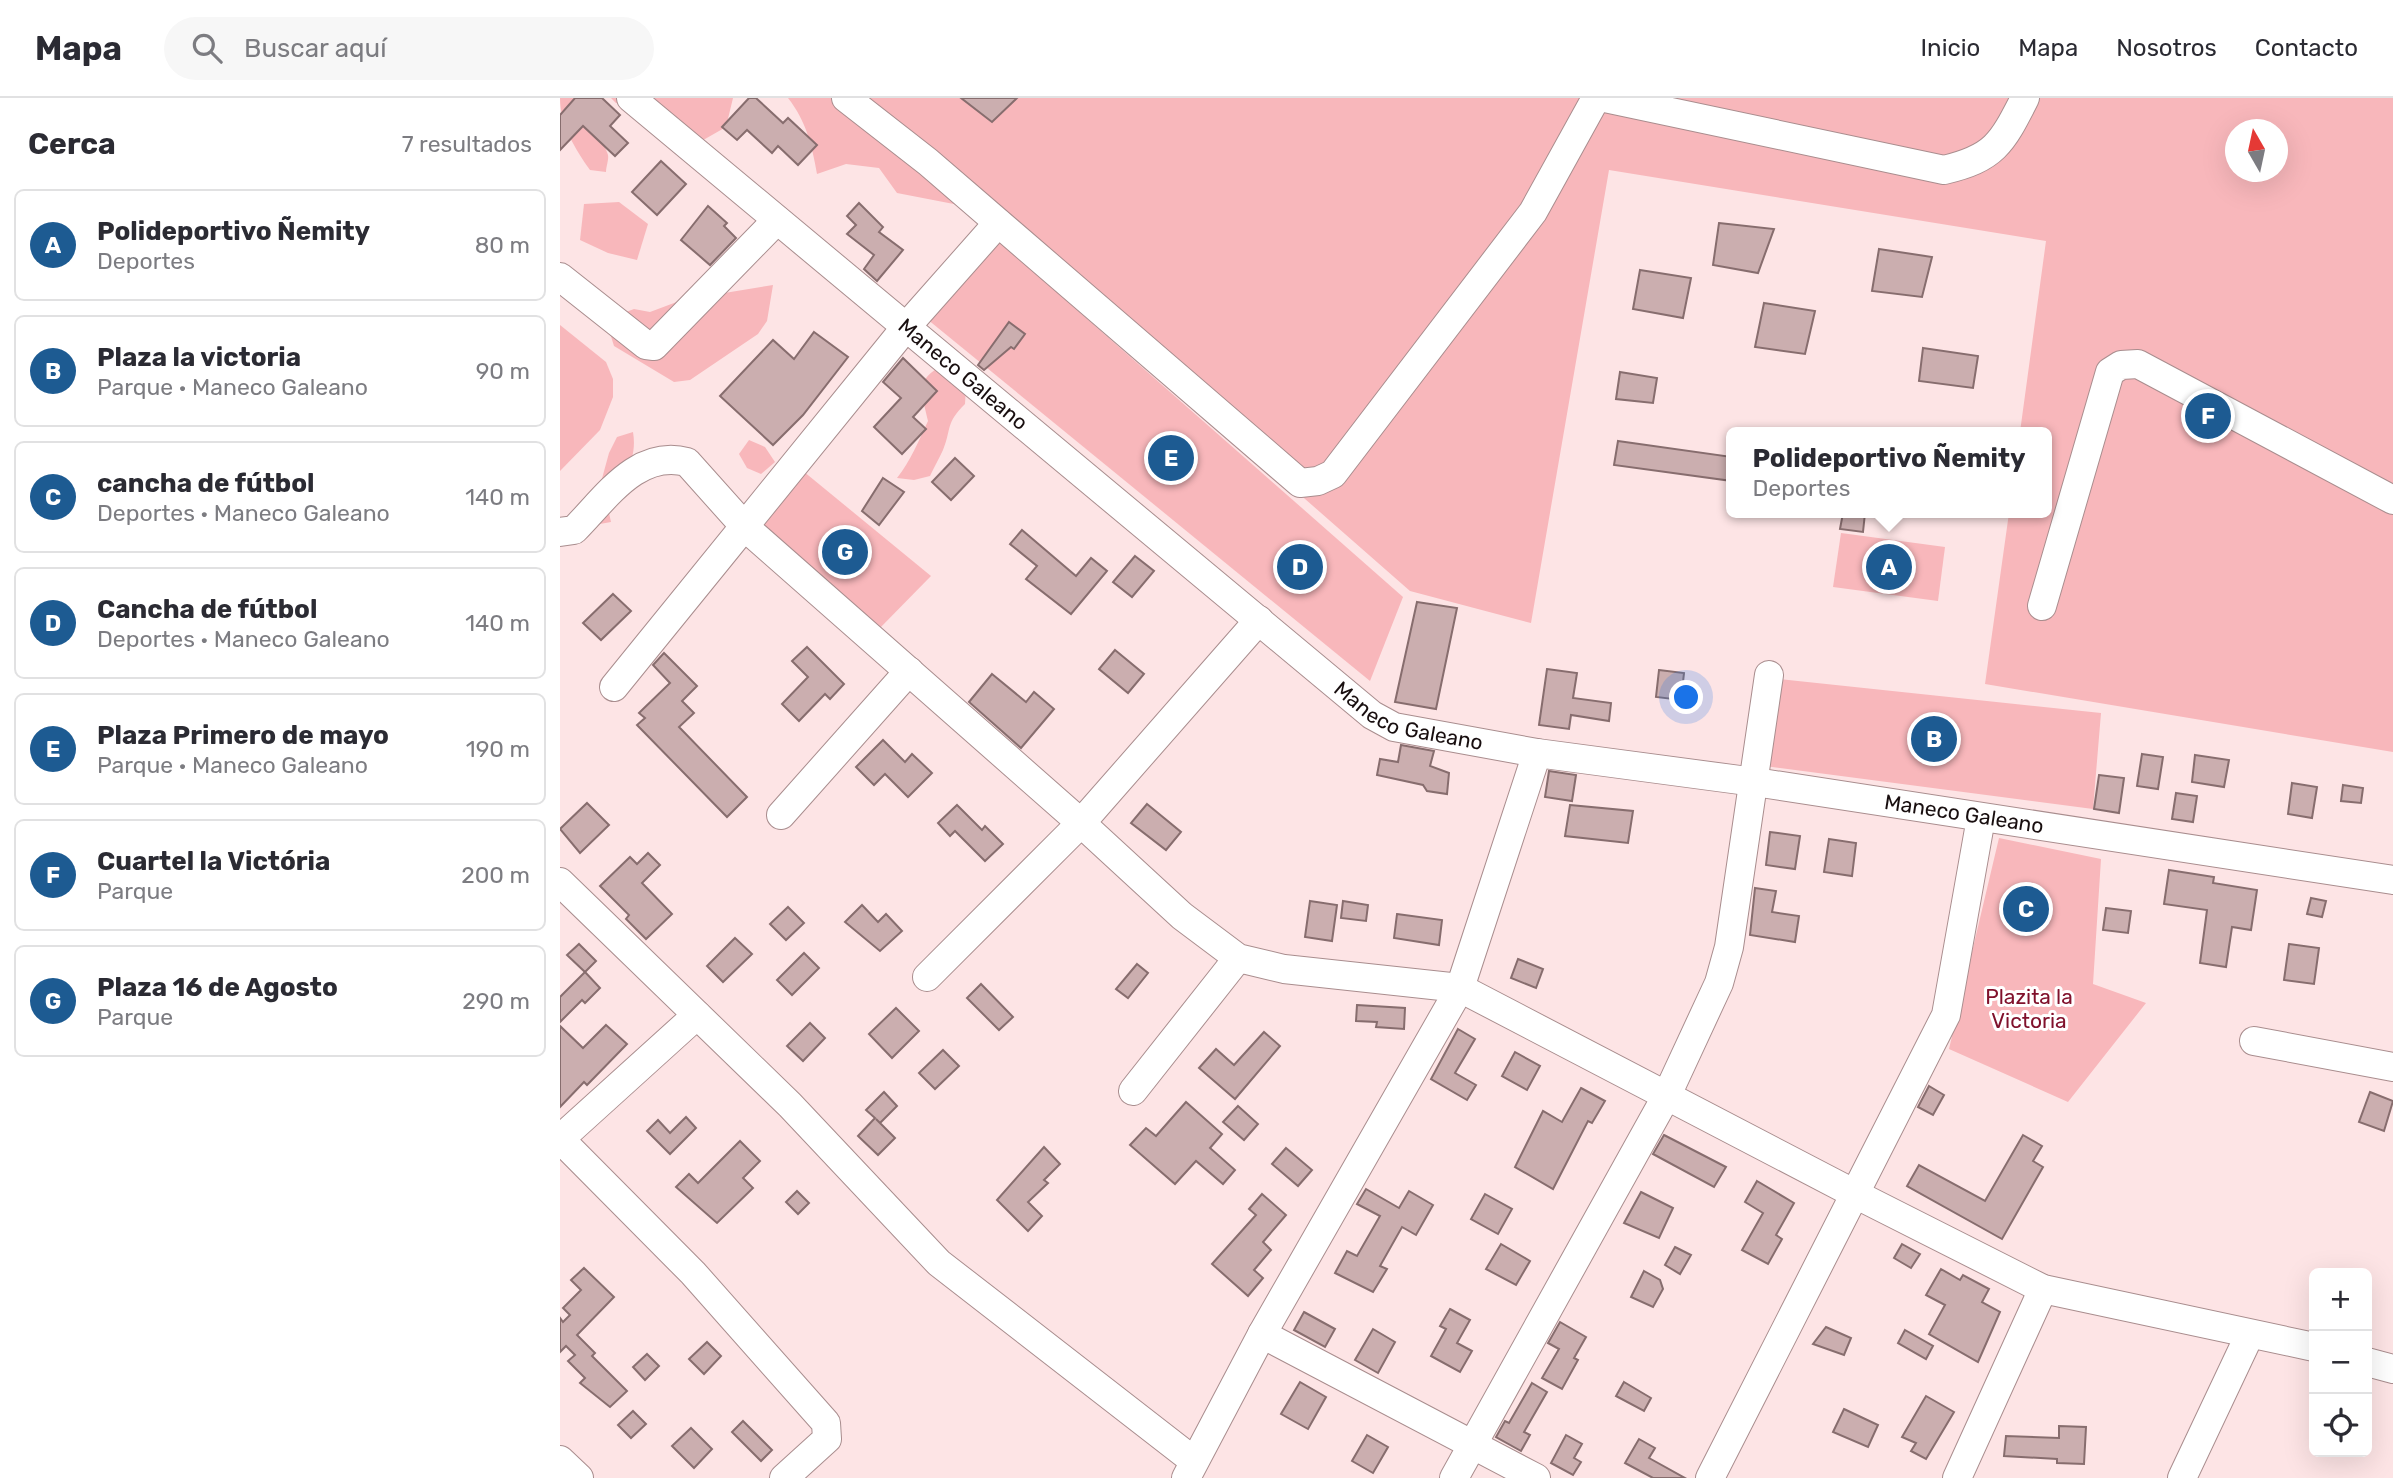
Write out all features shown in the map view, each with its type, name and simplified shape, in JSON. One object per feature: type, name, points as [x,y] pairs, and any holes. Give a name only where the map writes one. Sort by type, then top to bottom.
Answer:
[{"type":"street","name":"Maneco Galeano","points":[[631,98],[1372,715],[1394,727],[1537,753],[1755,782],[2393,880]]},
{"type":"street","points":[[845,98],[928,162],[1300,483],[1318,481],[1333,474],[1533,212],[1596,98]]},
{"type":"street","points":[[1605,98],[1944,170],[1974,163],[2002,141],[2025,98]]},
{"type":"street","points":[[560,277],[646,345],[654,346],[660,343],[776,220]]},
{"type":"street","points":[[614,687],[746,528],[906,327],[998,223]]},
{"type":"street","points":[[2042,606],[2110,372],[2121,365],[2138,364],[2393,500]]},
{"type":"street","points":[[560,532],[574,530],[637,467],[664,459],[687,462],[746,528],[1081,823],[1182,916],[1238,958],[1284,969],[1460,988],[2043,1289],[2309,1346]]},
{"type":"street","points":[[927,977],[1081,823],[1259,620]]},
{"type":"street","points":[[781,815],[909,671]]},
{"type":"street","points":[[1454,1478],[1667,1095],[1719,983],[1729,947],[1769,675]]},
{"type":"street","points":[[560,883],[789,1105],[939,1263],[1190,1470],[1262,1334],[1460,988],[1537,753]]},
{"type":"street","points":[[1710,1478],[1857,1195],[1946,1015],[1981,818]]},
{"type":"street","points":[[1133,1091],[1238,958]]},
{"type":"street","points":[[697,1015],[560,1139],[693,1273],[826,1423],[827,1439],[784,1478]]},
{"type":"street","points":[[2255,1041],[2393,1067]]},
{"type":"street","points":[[1957,1478],[2043,1289]]},
{"type":"street","points":[[1262,1334],[1536,1478]]},
{"type":"street","points":[[2182,1478],[2250,1334]]},
{"type":"street","points":[[2372,1363],[2393,1369]]},
{"type":"street","points":[[560,1460],[579,1478]]},
{"type":"green space","points":[[560,98],[573,98],[603,143],[608,155],[606,172],[590,170],[579,154],[569,136]]},
{"type":"green space","points":[[611,98],[733,98],[726,127],[698,143],[647,109],[616,103]]},
{"type":"green space","points":[[788,98],[831,98],[833,102],[847,98],[2393,98],[2393,752],[1985,684],[2008,518],[2052,518],[2052,427],[2021,427],[2046,241],[1609,170],[1531,623],[1410,591],[955,192],[964,206],[897,193],[879,168],[846,164],[817,174],[807,134]]},
{"type":"green space","points":[[619,202],[648,224],[637,260],[608,253],[580,240],[584,204]]},
{"type":"green space","points":[[993,236],[1403,597],[1370,681],[927,319]]},
{"type":"green space","points":[[773,285],[767,321],[758,334],[690,380],[674,382],[614,346],[609,330],[618,315],[634,309],[650,312],[682,300]]},
{"type":"green space","points":[[560,325],[606,362],[613,379],[613,397],[600,430],[560,471]]},
{"type":"green space","points":[[944,365],[966,387],[965,404],[952,422],[943,450],[930,476],[914,480],[897,478],[928,421],[922,388],[924,381],[934,370]]},
{"type":"green space","points":[[633,432],[631,461],[607,504],[611,522],[589,526],[609,453],[617,437]]},
{"type":"green space","points":[[749,440],[765,447],[775,462],[761,474],[747,468],[739,454]]},
{"type":"green space","points":[[803,471],[931,576],[877,631],[760,528]]},
{"type":"green space","points":[[1841,533],[1945,547],[1938,601],[1833,587]]},
{"type":"green space","points":[[1779,679],[2101,713],[2093,809],[1764,766]]},
{"type":"green space","name":"Plazita la Victoria","points":[[1999,838],[2101,859],[2093,984],[2146,1003],[2068,1102],[1949,1049]]},
{"type":"building","points":[[575,98],[602,98],[620,115],[610,126],[628,143],[615,156],[583,126],[560,150],[560,115]]},
{"type":"building","points":[[749,98],[756,98],[783,123],[788,118],[817,145],[798,165],[778,146],[772,153],[747,130],[737,140],[722,127]]},
{"type":"building","points":[[961,98],[1017,98],[992,122]]},
{"type":"building","points":[[661,161],[686,184],[657,215],[632,192]]},
{"type":"building","points":[[859,203],[883,227],[879,232],[903,250],[877,281],[864,269],[874,255],[847,234],[856,225],[847,216]]},
{"type":"building","points":[[708,206],[727,223],[724,226],[736,238],[710,265],[681,240]]},
{"type":"building","points":[[1719,223],[1774,229],[1758,273],[1713,265]]},
{"type":"building","points":[[1879,249],[1932,257],[1922,297],[1872,291]]},
{"type":"building","points":[[1640,270],[1691,278],[1683,318],[1633,309]]},
{"type":"building","points":[[1764,303],[1815,311],[1805,354],[1755,347]]},
{"type":"building","points":[[1009,322],[1025,334],[1014,349],[1011,347],[984,370],[978,365]]},
{"type":"building","points":[[814,332],[848,357],[803,415],[773,445],[720,396],[773,340],[794,359]]},
{"type":"building","points":[[1923,348],[1978,356],[1973,388],[1919,381]]},
{"type":"building","points":[[903,358],[937,391],[913,417],[926,429],[902,454],[874,427],[901,398],[883,382]]},
{"type":"building","points":[[1620,372],[1657,378],[1653,403],[1616,399]]},
{"type":"building","points":[[1618,441],[1726,456],[1726,480],[1614,465]]},
{"type":"building","points":[[955,458],[974,476],[951,500],[932,482]]},
{"type":"building","points":[[883,478],[904,492],[879,525],[862,511]]},
{"type":"building","points":[[1842,518],[1864,518],[1863,532],[1840,529]]},
{"type":"building","points":[[1022,530],[1076,576],[1091,558],[1107,571],[1071,614],[1026,579],[1037,566],[1010,544]]},
{"type":"building","points":[[1135,556],[1154,571],[1132,597],[1113,582]]},
{"type":"building","points":[[613,594],[631,611],[601,640],[583,623]]},
{"type":"building","points":[[1417,602],[1457,608],[1436,709],[1395,702]]},
{"type":"building","points":[[807,647],[844,684],[830,699],[825,694],[799,721],[782,704],[808,677],[792,661]]},
{"type":"building","points":[[1115,650],[1144,674],[1128,693],[1099,669]]},
{"type":"building","points":[[664,653],[697,686],[682,701],[694,713],[679,727],[747,797],[727,817],[637,725],[645,718],[639,713],[670,683],[653,665]]},
{"type":"building","points":[[1547,669],[1577,673],[1573,698],[1611,703],[1609,721],[1571,715],[1569,729],[1539,725]]},
{"type":"building","points":[[1659,670],[1684,673],[1681,700],[1656,697]]},
{"type":"building","points":[[992,674],[1026,702],[1034,692],[1054,709],[1021,748],[969,702]]},
{"type":"building","points":[[883,740],[905,762],[912,754],[932,773],[908,797],[885,774],[874,785],[856,767]]},
{"type":"building","points":[[1401,745],[1434,751],[1430,766],[1449,773],[1447,794],[1427,791],[1423,785],[1377,775],[1380,759],[1398,762]]},
{"type":"building","points":[[2142,754],[2163,757],[2158,789],[2137,786]]},
{"type":"building","points":[[2195,755],[2229,760],[2224,787],[2192,782]]},
{"type":"building","points":[[1549,771],[1576,775],[1572,801],[1545,797]]},
{"type":"building","points":[[2099,775],[2124,778],[2119,813],[2094,809]]},
{"type":"building","points":[[2292,783],[2317,787],[2312,818],[2288,814]]},
{"type":"building","points":[[2343,785],[2363,788],[2361,803],[2341,801]]},
{"type":"building","points":[[2176,793],[2197,796],[2193,822],[2172,819]]},
{"type":"building","points":[[587,803],[609,825],[580,853],[560,829]]},
{"type":"building","points":[[1147,804],[1181,832],[1166,850],[1131,823]]},
{"type":"building","points":[[957,805],[982,830],[985,826],[1003,844],[985,861],[955,831],[950,836],[938,823]]},
{"type":"building","points":[[1570,805],[1633,811],[1628,843],[1565,836]]},
{"type":"building","points":[[1770,832],[1800,836],[1795,869],[1766,865]]},
{"type":"building","points":[[1829,839],[1856,843],[1852,876],[1824,872]]},
{"type":"building","points":[[648,853],[660,865],[642,883],[672,914],[646,939],[626,919],[629,915],[600,886],[630,857],[637,864]]},
{"type":"building","points":[[2169,870],[2214,877],[2213,883],[2257,890],[2251,930],[2232,927],[2226,967],[2200,963],[2207,910],[2164,904]]},
{"type":"building","points":[[1755,888],[1776,891],[1772,912],[1799,916],[1795,942],[1750,935]]},
{"type":"building","points":[[2311,898],[2326,901],[2322,917],[2307,914]]},
{"type":"building","points":[[1310,901],[1337,905],[1332,941],[1305,937]]},
{"type":"building","points":[[1343,901],[1368,905],[1366,921],[1341,918]]},
{"type":"building","points":[[862,905],[878,922],[886,914],[902,931],[880,951],[845,922]]},
{"type":"building","points":[[788,907],[804,923],[786,940],[770,924]]},
{"type":"building","points":[[2106,908],[2131,911],[2128,933],[2103,930]]},
{"type":"building","points":[[1397,914],[1442,920],[1439,945],[1394,938]]},
{"type":"building","points":[[735,938],[752,954],[723,982],[707,966]]},
{"type":"building","points":[[579,944],[596,961],[585,972],[567,955]]},
{"type":"building","points":[[2289,944],[2319,948],[2314,984],[2284,980]]},
{"type":"building","points":[[804,953],[819,968],[792,995],[777,980]]},
{"type":"building","points":[[1518,959],[1543,969],[1536,988],[1511,978]]},
{"type":"building","points":[[1137,964],[1148,973],[1128,998],[1116,989]]},
{"type":"building","points":[[585,972],[600,988],[585,1003],[582,1000],[560,1022],[560,997]]},
{"type":"building","points":[[981,984],[1013,1017],[999,1030],[967,998]]},
{"type":"building","points":[[1357,1005],[1405,1008],[1404,1029],[1376,1027],[1377,1022],[1356,1021]]},
{"type":"building","points":[[896,1008],[919,1031],[892,1058],[869,1034]]},
{"type":"building","points":[[810,1023],[825,1038],[803,1061],[787,1046]]},
{"type":"building","points":[[606,1025],[627,1044],[587,1085],[584,1082],[560,1107],[560,1026],[583,1048]]},
{"type":"building","points":[[1458,1029],[1475,1039],[1455,1073],[1476,1085],[1467,1100],[1431,1079]]},
{"type":"building","points":[[1264,1032],[1280,1046],[1235,1099],[1199,1068],[1216,1049],[1234,1065]]},
{"type":"building","points":[[943,1050],[959,1066],[935,1089],[919,1073]]},
{"type":"building","points":[[1515,1052],[1540,1066],[1527,1090],[1502,1076]]},
{"type":"building","points":[[1929,1086],[1944,1095],[1933,1115],[1918,1107]]},
{"type":"building","points":[[1581,1088],[1605,1101],[1592,1123],[1588,1121],[1553,1189],[1515,1167],[1543,1111],[1562,1122]]},
{"type":"building","points":[[884,1092],[897,1106],[880,1123],[895,1138],[878,1155],[858,1136],[875,1118],[866,1110]]},
{"type":"building","points":[[2370,1092],[2393,1101],[2384,1131],[2359,1122]]},
{"type":"building","points":[[1186,1102],[1222,1134],[1210,1148],[1235,1170],[1223,1184],[1196,1161],[1175,1184],[1130,1145],[1146,1128],[1156,1136]]},
{"type":"building","points":[[1238,1106],[1258,1124],[1244,1140],[1223,1122]]},
{"type":"building","points":[[686,1117],[696,1128],[670,1154],[647,1131],[658,1120],[670,1133]]},
{"type":"building","points":[[1664,1135],[1726,1167],[1714,1187],[1653,1154]]},
{"type":"building","points":[[2023,1135],[2042,1146],[2033,1161],[2043,1167],[2002,1239],[1907,1186],[1919,1165],[1985,1201]]},
{"type":"building","points":[[740,1141],[760,1161],[743,1178],[753,1188],[717,1223],[676,1187],[689,1174],[698,1183]]},
{"type":"building","points":[[1044,1147],[1060,1164],[1044,1180],[1048,1183],[1028,1202],[1042,1216],[1028,1231],[997,1200]]},
{"type":"building","points":[[1286,1148],[1312,1170],[1298,1186],[1272,1164]]},
{"type":"building","points":[[1757,1181],[1794,1203],[1776,1235],[1782,1239],[1768,1264],[1742,1250],[1763,1213],[1745,1202]]},
{"type":"building","points":[[1366,1189],[1399,1208],[1409,1191],[1433,1205],[1416,1235],[1402,1227],[1380,1266],[1387,1269],[1373,1292],[1335,1273],[1347,1251],[1357,1256],[1380,1216],[1357,1204]]},
{"type":"building","points":[[797,1191],[809,1203],[798,1214],[786,1202]]},
{"type":"building","points":[[1641,1192],[1673,1208],[1659,1238],[1624,1223]]},
{"type":"building","points":[[1262,1194],[1286,1215],[1263,1242],[1271,1250],[1254,1270],[1263,1278],[1248,1296],[1212,1264],[1256,1215],[1249,1209]]},
{"type":"building","points":[[1485,1194],[1512,1209],[1498,1234],[1471,1219]]},
{"type":"building","points":[[1501,1244],[1530,1261],[1516,1285],[1486,1269]]},
{"type":"building","points":[[1902,1244],[1920,1254],[1911,1268],[1894,1258]]},
{"type":"building","points":[[1675,1247],[1691,1255],[1680,1274],[1665,1265]]},
{"type":"building","points":[[584,1268],[614,1297],[577,1335],[595,1353],[592,1356],[627,1391],[610,1407],[580,1383],[585,1378],[568,1361],[575,1355],[566,1346],[560,1352],[560,1318],[563,1322],[570,1315],[563,1308],[581,1290],[571,1280]]},
{"type":"building","points":[[1941,1269],[1960,1280],[1963,1275],[1989,1289],[1982,1302],[2000,1312],[1978,1362],[1929,1334],[1945,1305],[1926,1295]]},
{"type":"building","points":[[1644,1271],[1660,1280],[1663,1289],[1653,1307],[1631,1297]]},
{"type":"building","points":[[1450,1309],[1470,1320],[1457,1343],[1472,1351],[1460,1372],[1431,1356],[1446,1329],[1440,1326]]},
{"type":"building","points":[[1304,1312],[1335,1329],[1325,1347],[1294,1330]]},
{"type":"building","points":[[1560,1322],[1586,1337],[1574,1358],[1578,1360],[1562,1389],[1542,1378],[1559,1349],[1548,1343]]},
{"type":"building","points":[[1826,1327],[1851,1338],[1844,1355],[1813,1344]]},
{"type":"building","points":[[1373,1329],[1395,1342],[1378,1373],[1355,1360]]},
{"type":"building","points":[[1905,1330],[1933,1346],[1926,1359],[1898,1343]]},
{"type":"building","points":[[707,1342],[721,1356],[704,1374],[689,1359]]},
{"type":"building","points":[[647,1354],[659,1366],[645,1380],[633,1367]]},
{"type":"building","points":[[1300,1382],[1326,1397],[1308,1429],[1281,1414]]},
{"type":"building","points":[[1624,1382],[1651,1398],[1644,1411],[1616,1396]]},
{"type":"building","points":[[1532,1383],[1547,1392],[1524,1432],[1530,1435],[1521,1451],[1496,1437],[1505,1421],[1509,1423]]},
{"type":"building","points":[[1926,1396],[1954,1412],[1926,1459],[1911,1451],[1916,1443],[1902,1437]]},
{"type":"building","points":[[1844,1409],[1878,1425],[1868,1447],[1833,1432]]},
{"type":"building","points":[[633,1411],[646,1424],[631,1438],[618,1425]]},
{"type":"building","points":[[743,1421],[772,1450],[761,1461],[732,1432]]},
{"type":"building","points":[[2059,1426],[2086,1427],[2084,1464],[2057,1463],[2057,1459],[2004,1456],[2006,1436],[2059,1438]]},
{"type":"building","points":[[691,1428],[712,1449],[694,1468],[672,1446]]},
{"type":"building","points":[[1367,1435],[1388,1447],[1373,1473],[1352,1461]]},
{"type":"building","points":[[1566,1435],[1582,1444],[1574,1458],[1581,1462],[1573,1475],[1551,1463]]},
{"type":"building","points":[[1639,1439],[1655,1448],[1649,1458],[1685,1478],[1653,1478],[1625,1463]]},
{"type":"place","name":"Cuartel la Victória","points":[[2208,416]]},
{"type":"place","name":"Plaza Primero de mayo","points":[[1171,458]]},
{"type":"place","name":"Plaza 16 de Agosto","points":[[845,552]]},
{"type":"place","name":"Cancha de fútbol","points":[[1300,567]]},
{"type":"place","name":"Polideportivo Ñemity","points":[[1889,567]]},
{"type":"place","name":"Plaza la victoria","points":[[1934,739]]},
{"type":"place","name":"cancha de fútbol","points":[[2026,909]]}]
